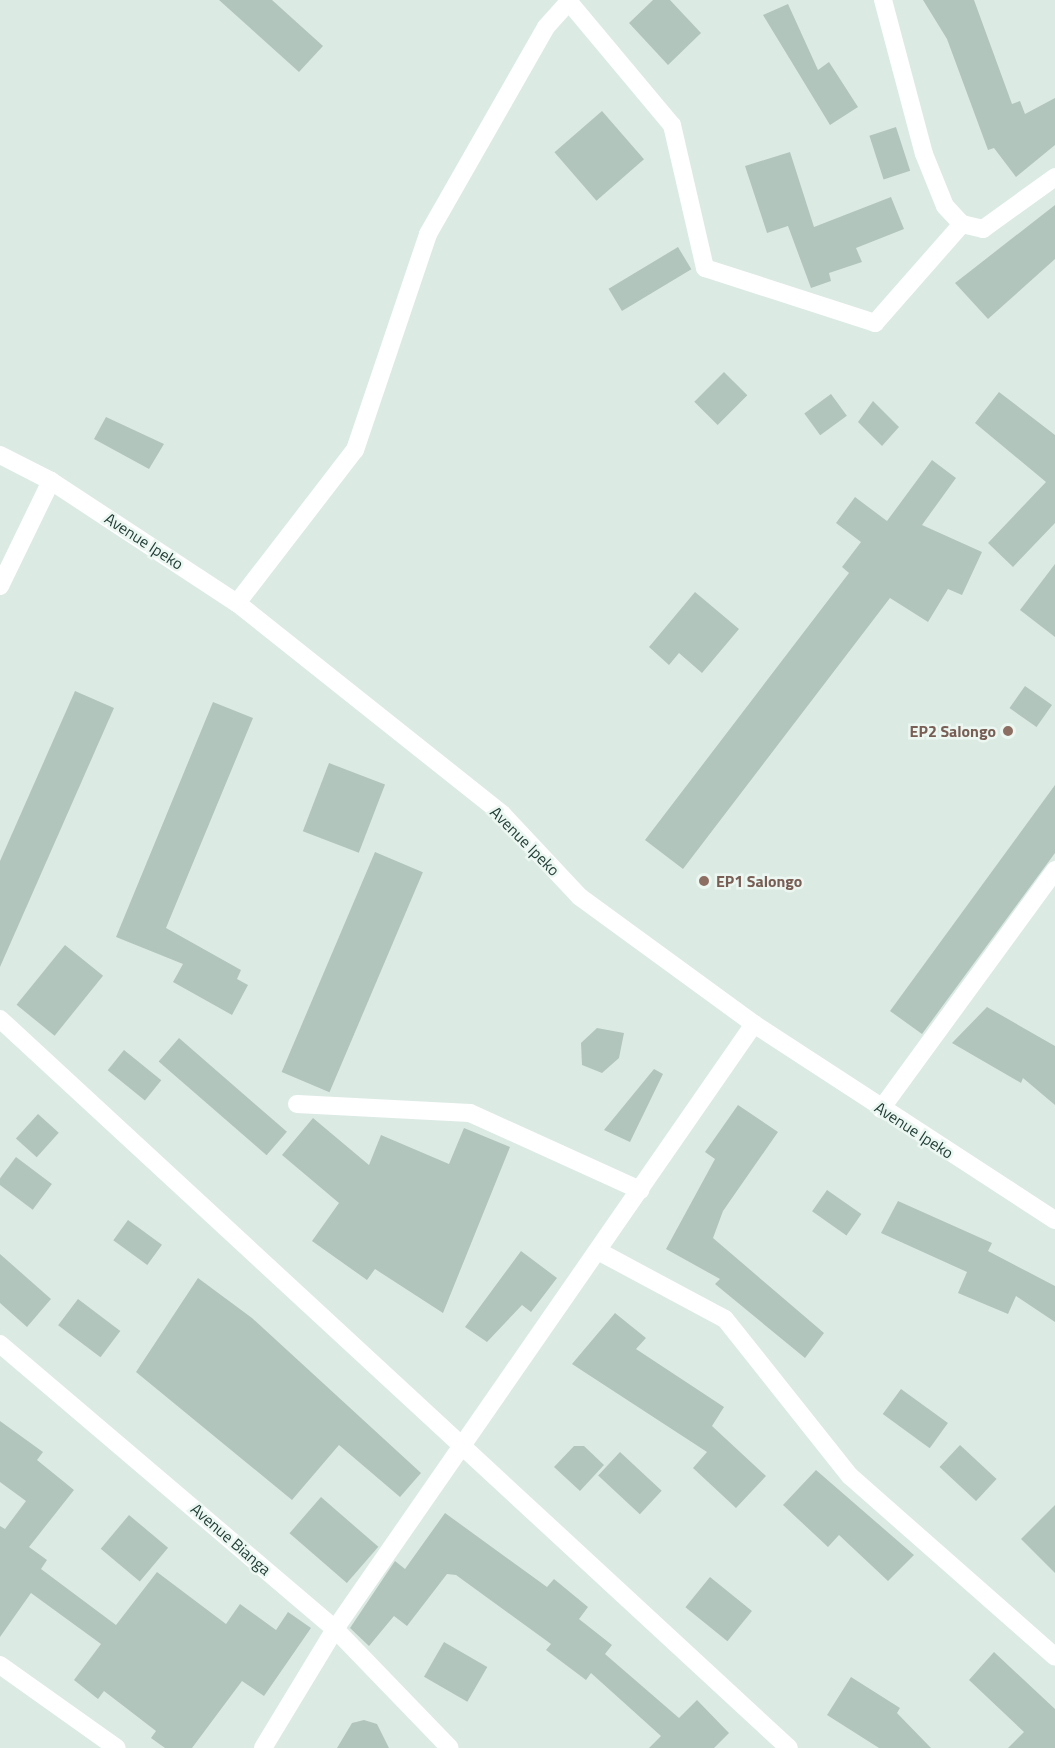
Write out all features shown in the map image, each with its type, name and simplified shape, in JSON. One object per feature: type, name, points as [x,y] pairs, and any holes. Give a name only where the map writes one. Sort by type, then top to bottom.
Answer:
[{"type":"street","points":[[884,0],[924,154],[945,206],[962,224],[983,229],[1054,180]]},
{"type":"street","points":[[237,603],[355,450],[428,234],[546,27],[569,1],[672,125],[705,268],[875,323],[962,224]]},
{"type":"street","name":"Avenue Ipeko","points":[[0,455],[51,481],[237,603],[502,814],[580,897],[754,1024],[881,1109],[1055,1220]]},
{"type":"street","points":[[0,586],[51,481]]},
{"type":"street","points":[[881,1109],[1055,870]]},
{"type":"street","points":[[0,1018],[789,1748]]},
{"type":"street","points":[[263,1748],[335,1629],[464,1447],[754,1024]]},
{"type":"street","points":[[297,1104],[470,1113],[640,1190]]},
{"type":"street","points":[[598,1251],[725,1319],[850,1476],[1055,1657]]},
{"type":"street","name":"Avenue Bianga","points":[[0,1344],[335,1629],[450,1748]]},
{"type":"street","points":[[0,1665],[117,1748]]},
{"type":"building","points":[[219,0],[272,0],[323,46],[299,72]]},
{"type":"building","points":[[653,0],[670,0],[701,33],[668,65],[629,23]]},
{"type":"building","points":[[923,0],[974,0],[1012,104],[1020,101],[1025,114],[1055,98],[1055,145],[1016,177],[994,148],[988,150],[947,39]]},
{"type":"building","points":[[788,4],[818,70],[829,62],[858,107],[830,125],[763,15]]},
{"type":"building","points":[[602,111],[644,159],[596,201],[554,152]]},
{"type":"building","points":[[896,127],[910,171],[884,179],[869,136]]},
{"type":"building","points":[[790,152],[814,227],[891,197],[904,229],[856,248],[862,262],[829,273],[831,281],[811,288],[788,226],[767,233],[745,166]]},
{"type":"building","points":[[1055,205],[1055,259],[988,319],[955,283]]},
{"type":"building","points":[[678,247],[691,269],[622,311],[609,289]]},
{"type":"building","points":[[724,372],[747,395],[718,425],[694,402]]},
{"type":"building","points":[[999,392],[1055,435],[1055,523],[1013,567],[988,543],[1046,482],[975,423]]},
{"type":"building","points":[[831,394],[847,416],[820,435],[804,413]]},
{"type":"building","points":[[873,401],[899,427],[882,446],[858,422]]},
{"type":"building","points":[[106,417],[164,444],[149,469],[94,439]]},
{"type":"building","points":[[932,460],[956,478],[922,525],[982,552],[962,595],[948,589],[928,622],[890,598],[683,869],[645,840],[849,573],[842,567],[861,542],[836,523],[855,497],[887,521]]},
{"type":"building","points":[[1055,564],[1055,637],[1020,610]]},
{"type":"building","points":[[695,592],[739,629],[702,673],[679,653],[669,665],[649,647]]},
{"type":"building","points":[[1025,686],[1052,705],[1037,727],[1010,708]]},
{"type":"building","points":[[75,691],[114,708],[0,967],[0,861]]},
{"type":"building","points":[[213,702],[253,718],[166,928],[241,970],[237,979],[248,985],[232,1015],[173,982],[183,964],[116,937]]},
{"type":"building","points":[[329,763],[385,785],[359,853],[303,831]]},
{"type":"building","points":[[1055,785],[1055,853],[922,1034],[890,1011]]},
{"type":"building","points":[[375,852],[423,872],[329,1092],[282,1072]]},
{"type":"building","points":[[65,945],[103,976],[55,1036],[17,1005]]},
{"type":"building","points":[[987,1007],[1055,1046],[1055,1105],[1023,1078],[1021,1083],[952,1043]]},
{"type":"building","points":[[597,1028],[624,1033],[619,1058],[602,1073],[582,1065],[581,1043]]},
{"type":"building","points":[[179,1038],[287,1132],[267,1155],[159,1061]]},
{"type":"building","points":[[124,1050],[161,1080],[145,1100],[108,1070]]},
{"type":"building","points":[[654,1069],[663,1074],[630,1142],[604,1130]]},
{"type":"building","points":[[738,1105],[778,1132],[723,1211],[713,1238],[824,1333],[805,1358],[715,1284],[720,1279],[666,1249],[715,1159],[705,1152]]},
{"type":"building","points":[[38,1114],[59,1133],[37,1157],[16,1139]]},
{"type":"building","points":[[313,1118],[369,1165],[381,1135],[449,1164],[464,1128],[510,1147],[443,1313],[375,1269],[367,1280],[312,1241],[339,1203],[282,1155]]},
{"type":"building","points":[[16,1157],[52,1184],[33,1210],[0,1185],[0,1178]]},
{"type":"building","points":[[827,1190],[861,1214],[846,1235],[812,1211]]},
{"type":"building","points":[[898,1201],[992,1243],[988,1251],[1055,1286],[1055,1322],[1016,1296],[1008,1314],[958,1293],[967,1272],[881,1233]]},
{"type":"building","points":[[128,1220],[162,1245],[147,1265],[113,1240]]},
{"type":"building","points":[[521,1251],[557,1278],[531,1312],[522,1305],[487,1342],[465,1327]]},
{"type":"building","points":[[0,1254],[51,1299],[27,1327],[0,1303]]},
{"type":"building","points":[[198,1278],[252,1318],[421,1473],[400,1497],[339,1445],[292,1500],[136,1372]]},
{"type":"building","points":[[78,1299],[120,1331],[100,1357],[58,1325]]},
{"type":"building","points":[[615,1313],[646,1338],[636,1349],[724,1407],[712,1426],[766,1476],[736,1508],[693,1468],[707,1452],[572,1364]]},
{"type":"building","points":[[901,1389],[948,1423],[930,1448],[883,1414]]},
{"type":"building","points":[[0,1421],[43,1452],[37,1460],[74,1490],[29,1547],[47,1560],[41,1569],[116,1625],[157,1572],[226,1624],[240,1604],[276,1630],[288,1612],[311,1628],[264,1696],[242,1681],[192,1748],[165,1748],[151,1738],[156,1731],[104,1691],[98,1699],[74,1680],[101,1644],[31,1593],[0,1637],[0,1526],[5,1529],[26,1501],[0,1482]]},
{"type":"building","points":[[960,1445],[997,1479],[976,1501],[940,1467]]},
{"type":"building","points":[[574,1446],[584,1446],[604,1465],[580,1491],[554,1467]]},
{"type":"building","points":[[620,1452],[662,1491],[640,1514],[598,1475]]},
{"type":"building","points":[[816,1470],[914,1555],[888,1581],[839,1535],[828,1547],[783,1505]]},
{"type":"building","points":[[321,1497],[378,1547],[347,1583],[290,1533]]},
{"type":"building","points":[[1055,1505],[1055,1573],[1021,1539]]},
{"type":"building","points":[[445,1513],[547,1587],[554,1579],[588,1607],[579,1619],[612,1645],[605,1654],[679,1718],[697,1700],[729,1733],[714,1748],[649,1748],[661,1736],[591,1673],[586,1680],[546,1650],[551,1644],[456,1575],[447,1574],[407,1626],[394,1616],[369,1646],[350,1628],[395,1561],[405,1569]]},
{"type":"building","points":[[129,1515],[168,1548],[140,1581],[101,1549]]},
{"type":"building","points":[[710,1577],[752,1611],[727,1641],[685,1607]]},
{"type":"building","points":[[444,1642],[487,1667],[467,1702],[424,1677]]},
{"type":"building","points":[[994,1652],[1055,1709],[1055,1748],[1008,1748],[1024,1732],[969,1680]]},
{"type":"building","points":[[851,1677],[900,1708],[897,1713],[931,1748],[879,1748],[827,1715]]},
{"type":"building","points":[[364,1720],[377,1724],[389,1748],[337,1748],[352,1723]]},
{"type":"place","name":"EP2 Salongo","points":[[1008,731]]},
{"type":"place","name":"EP1 Salongo","points":[[704,881]]}]
